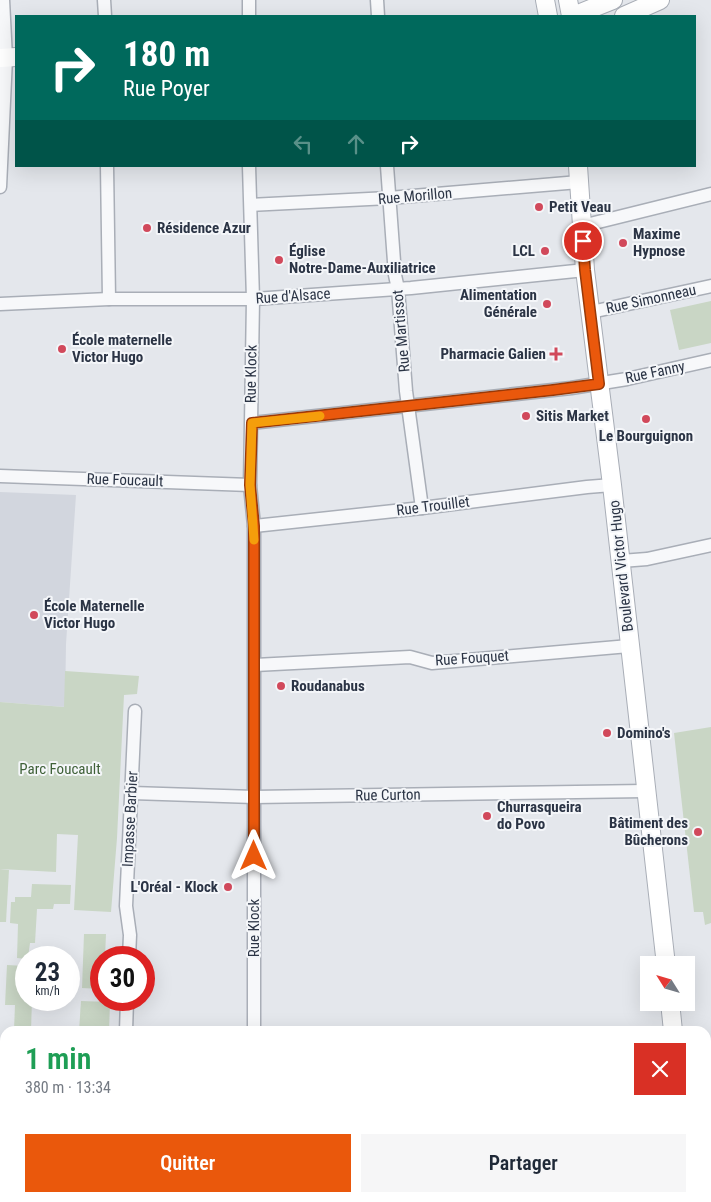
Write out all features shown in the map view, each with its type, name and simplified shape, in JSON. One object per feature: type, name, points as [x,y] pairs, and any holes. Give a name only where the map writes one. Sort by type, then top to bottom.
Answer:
[{"type":"main road","points":[[545,0],[548,15]]},
{"type":"main road","points":[[568,0],[572,15]]},
{"type":"main road","points":[[575,15],[613,0]]},
{"type":"main road","points":[[626,15],[660,0]]},
{"type":"main road","name":"Boulevard Victor Hugo","points":[[578,170],[585,270],[621,561],[645,791],[665,956]]},
{"type":"main road","points":[[671,1011],[672,1026]]},
{"type":"street","points":[[0,187],[7,58],[3,0]]},
{"type":"street","points":[[104,0],[105,15]]},
{"type":"street","points":[[249,0],[249,15]]},
{"type":"street","points":[[377,0],[378,15]]},
{"type":"street","points":[[107,167],[109,299]]},
{"type":"street","name":"Rue Klock","points":[[249,167],[253,299],[250,485],[254,526],[254,1026]]},
{"type":"street","name":"Rue Martissot","points":[[387,167],[395,276],[398,289],[408,407],[422,508]]},
{"type":"street","name":"Rue Morillon","points":[[251,205],[389,198],[578,170]]},
{"type":"street","points":[[582,226],[711,194]]},
{"type":"street","name":"Rue d'Alsace","points":[[0,304],[109,299],[253,299],[398,289],[585,270]]},
{"type":"street","name":"Rue Simonneau","points":[[591,312],[711,286]]},
{"type":"street","name":"Rue Fanny","points":[[252,423],[408,407],[599,384],[711,360]]},
{"type":"street","name":"Rue Foucault","points":[[0,476],[250,485]]},
{"type":"street","name":"Rue Trouillet","points":[[254,526],[612,485]]},
{"type":"street","points":[[621,561],[647,558],[711,545]]},
{"type":"street","name":"Rue Fouquet","points":[[255,665],[410,657],[432,663],[629,646]]},
{"type":"street","name":"Impasse Barbier","points":[[130,946],[126,906],[136,711]]},
{"type":"street","name":"Rue Curton","points":[[132,792],[254,797],[645,791]]},
{"type":"street","points":[[126,1026],[127,1011]]},
{"type":"shaded area","name":"École Maternelle Victor Hugo","points":[[0,492],[76,495],[66,644],[65,707],[0,702]]},
{"type":"green space","points":[[711,301],[711,343],[679,350],[670,310]]},
{"type":"green space","name":"Parc Foucault","points":[[65,671],[139,676],[137,694],[124,695],[117,838],[111,912],[74,910],[78,835],[57,834],[56,872],[0,869],[0,702],[64,707]]},
{"type":"green space","points":[[711,727],[711,923],[705,925],[703,912],[694,912],[674,733]]},
{"type":"green space","points":[[0,869],[9,870],[6,922],[0,922]]},
{"type":"green space","points":[[32,884],[71,885],[70,904],[54,904],[53,909],[37,909],[35,943],[30,943],[30,946],[17,946],[18,924],[10,923],[11,902],[15,902],[15,897],[31,897]]},
{"type":"green space","points":[[84,934],[106,934],[105,946],[90,946],[90,988],[82,988]]},
{"type":"green space","points":[[7,965],[15,965],[15,1005],[5,1005]]},
{"type":"green space","points":[[81,1001],[90,1001],[90,1011],[110,1011],[109,1026],[79,1026]]},
{"type":"green space","points":[[15,1005],[15,1011],[32,1011],[31,1026],[14,1026]]},
{"type":"slow traffic","points":[[254,540],[250,485],[252,423],[320,416]]},
{"type":"place","name":"Petit Veau","points":[[539,207]]},
{"type":"place","name":"Résidence Azur","points":[[147,228]]},
{"type":"place","name":"Maxime Hypnose","points":[[623,243]]},
{"type":"place","name":"LCL","points":[[545,251]]},
{"type":"place","name":"Église Notre-Dame-Auxiliatrice","points":[[279,260]]},
{"type":"place","name":"Alimentation Générale","points":[[547,304]]},
{"type":"place","name":"École maternelle Victor Hugo","points":[[62,349]]},
{"type":"place","name":"Pharmacie Galien","points":[[556,354]]},
{"type":"place","name":"Sitis Market","points":[[526,416]]},
{"type":"place","name":"Le Bourguignon","points":[[646,419]]},
{"type":"place","name":"École Maternelle Victor Hugo","points":[[34,615]]},
{"type":"place","name":"Roudanabus","points":[[281,686]]},
{"type":"place","name":"Domino's","points":[[607,733]]},
{"type":"place","name":"Churrasqueira do Povo","points":[[487,816]]},
{"type":"place","name":"Bâtiment des Bûcherons","points":[[698,832]]},
{"type":"place","name":"L'Oréal - Klock","points":[[228,887]]},
{"type":"route","points":[[254,856],[254,526],[250,485],[252,423],[408,407],[599,384],[583,241]]}]
